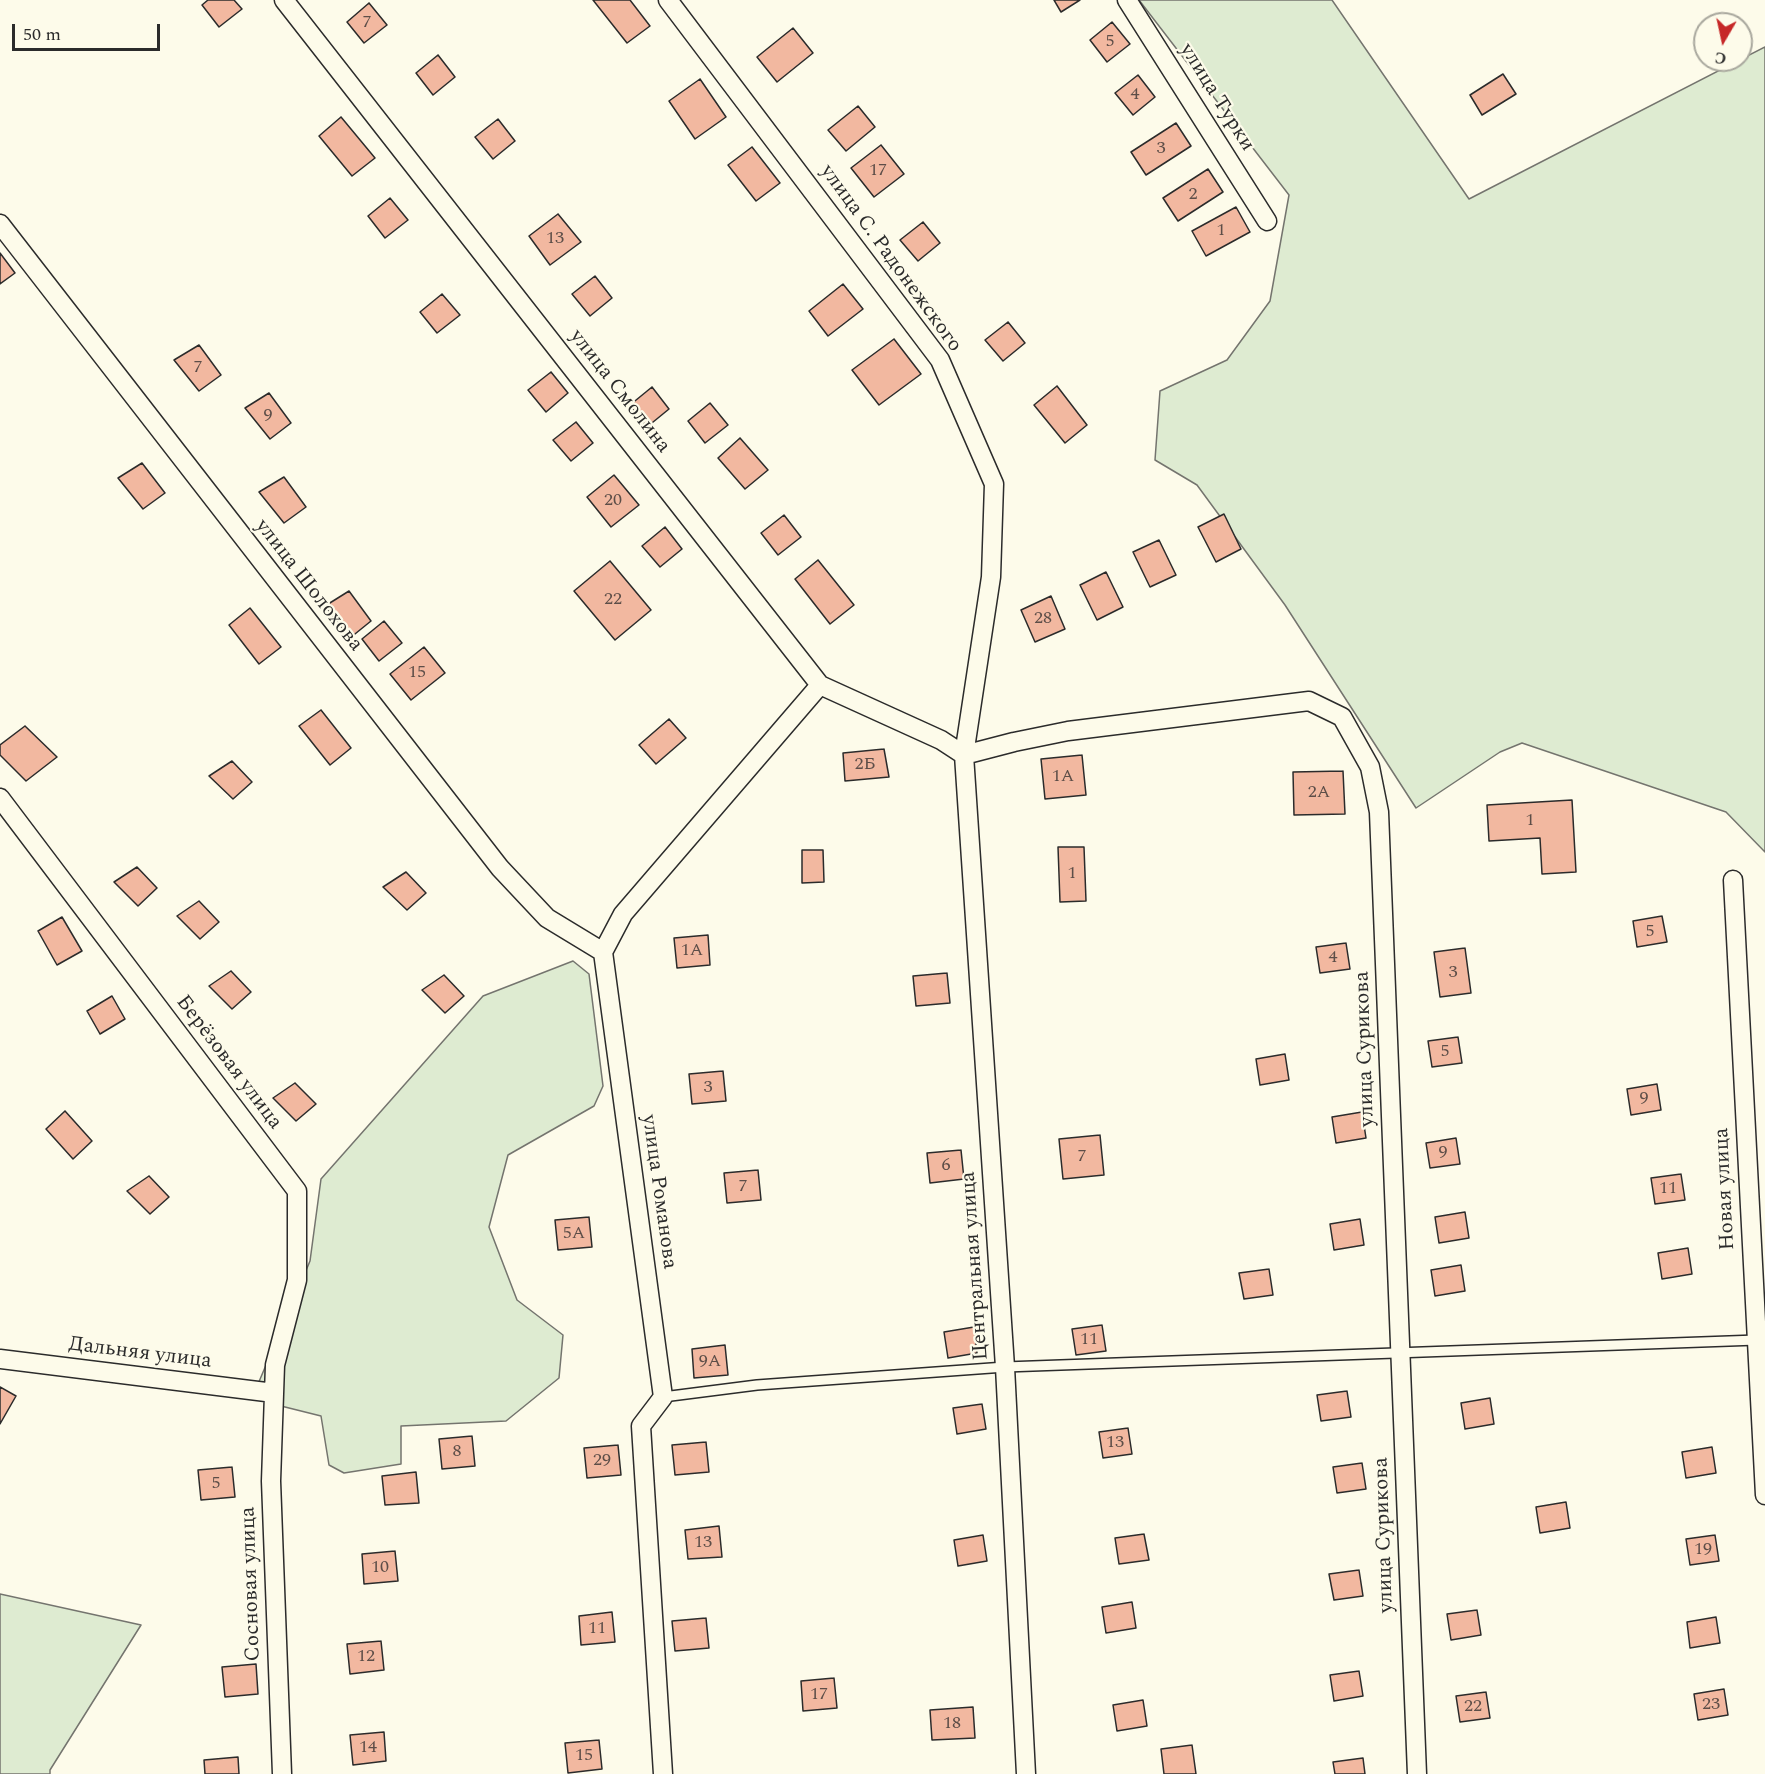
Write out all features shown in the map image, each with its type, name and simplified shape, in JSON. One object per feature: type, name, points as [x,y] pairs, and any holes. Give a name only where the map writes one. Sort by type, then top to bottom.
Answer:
[{"type":"street","name":"улица Смолина","points":[[284,0],[820,685],[941,740],[964,755]]},
{"type":"street","name":"улица С. Радонежского","points":[[668,0],[939,360],[994,484],[991,577],[964,755]]},
{"type":"street","name":"улица Турки","points":[[1128,0],[1267,221]]},
{"type":"street","name":"улица Шолохова","points":[[0,224],[500,868],[547,918],[603,952]]},
{"type":"street","points":[[603,952],[623,914],[820,685]]},
{"type":"street","name":"улица Сурикова","points":[[964,755],[1068,731],[1309,701],[1342,717],[1370,767],[1379,812],[1417,1774]]},
{"type":"street","name":"Центральная улица","points":[[964,755],[1005,1367],[1026,1774]]},
{"type":"street","name":"Берёзовая улица","points":[[0,798],[297,1191],[297,1280],[275,1365],[274,1393]]},
{"type":"street","name":"Новая улица","points":[[1733,880],[1765,1495]]},
{"type":"street","name":"улица Романова","points":[[603,952],[663,1397]]},
{"type":"street","name":"Дальняя улица","points":[[0,1359],[274,1393]]},
{"type":"street","name":"Сосновая улица","points":[[274,1393],[271,1481],[282,1774]]},
{"type":"street","points":[[661,1773],[641,1426],[663,1397]]},
{"type":"lane","points":[[663,1397],[757,1385],[1005,1367],[1757,1340]]},
{"type":"green space","points":[[1139,0],[1332,0],[1469,199],[1716,72],[1753,72],[1753,53],[1765,47],[1765,852],[1726,812],[1522,743],[1500,752],[1416,808],[1285,605],[1197,485],[1155,460],[1160,391],[1227,360],[1270,301],[1289,195]]},
{"type":"green space","points":[[573,961],[589,974],[603,1086],[594,1106],[508,1155],[489,1227],[517,1300],[563,1335],[559,1378],[506,1421],[401,1426],[401,1464],[344,1473],[329,1465],[321,1416],[273,1404],[258,1384],[310,1261],[321,1179],[483,996]]},
{"type":"green space","points":[[0,1594],[141,1625],[50,1770],[50,1774],[0,1774]]},
{"type":"building","points":[[208,0],[234,0],[242,9],[219,27],[202,5]]},
{"type":"building","points":[[593,0],[630,0],[650,26],[627,43]]},
{"type":"building","points":[[1054,0],[1080,0],[1061,12]]},
{"type":"building","points":[[369,3],[387,25],[364,43],[347,22]]},
{"type":"building","points":[[1112,22],[1130,44],[1107,62],[1090,40]]},
{"type":"building","points":[[793,28],[813,53],[777,82],[757,57]]},
{"type":"building","points":[[438,55],[455,77],[433,95],[416,73]]},
{"type":"building","points":[[1503,74],[1516,94],[1482,115],[1470,95]]},
{"type":"building","points":[[1138,75],[1155,97],[1133,115],[1115,93]]},
{"type":"building","points":[[700,79],[726,117],[695,139],[669,101]]},
{"type":"building","points":[[858,106],[875,127],[846,151],[828,130]]},
{"type":"building","points":[[341,117],[375,158],[352,176],[319,136]]},
{"type":"building","points":[[498,119],[515,141],[493,159],[475,137]]},
{"type":"building","points":[[1176,123],[1191,146],[1146,175],[1131,152]]},
{"type":"building","points":[[881,145],[904,174],[874,197],[851,168]]},
{"type":"building","points":[[752,147],[780,183],[756,201],[728,165]]},
{"type":"building","points":[[1208,169],[1223,192],[1178,221],[1163,198]]},
{"type":"building","points":[[390,198],[408,220],[385,238],[368,216]]},
{"type":"building","points":[[1236,207],[1250,232],[1206,256],[1192,231]]},
{"type":"building","points":[[558,214],[581,242],[550,265],[529,236]]},
{"type":"building","points":[[923,222],[940,243],[918,261],[900,240]]},
{"type":"building","points":[[0,253],[15,273],[0,284]]},
{"type":"building","points":[[595,276],[612,298],[590,316],[572,294]]},
{"type":"building","points":[[843,284],[863,309],[828,336],[809,311]]},
{"type":"building","points":[[442,294],[460,315],[437,333],[420,312]]},
{"type":"building","points":[[1008,322],[1025,343],[1003,361],[985,340]]},
{"type":"building","points":[[894,339],[921,374],[879,405],[852,370]]},
{"type":"building","points":[[199,345],[221,375],[199,391],[174,360]]},
{"type":"building","points":[[551,372],[568,393],[546,412],[528,390]]},
{"type":"building","points":[[1057,386],[1087,425],[1065,443],[1034,405]]},
{"type":"building","points":[[652,387],[669,409],[647,427],[630,405]]},
{"type":"building","points":[[269,393],[291,423],[270,439],[245,408]]},
{"type":"building","points":[[710,403],[728,425],[705,443],[688,421]]},
{"type":"building","points":[[576,422],[593,443],[571,461],[553,440]]},
{"type":"building","points":[[740,438],[768,470],[745,489],[718,458]]},
{"type":"building","points":[[142,463],[165,493],[143,509],[118,478]]},
{"type":"building","points":[[614,475],[639,505],[611,527],[587,497]]},
{"type":"building","points":[[284,477],[306,507],[284,523],[259,492]]},
{"type":"building","points":[[1224,514],[1241,549],[1216,562],[1198,527]]},
{"type":"building","points":[[784,515],[801,537],[778,555],[761,533]]},
{"type":"building","points":[[665,527],[682,549],[660,567],[642,546]]},
{"type":"building","points":[[1159,540],[1176,575],[1150,587],[1133,552]]},
{"type":"building","points":[[818,560],[854,605],[830,624],[795,579]]},
{"type":"building","points":[[610,561],[651,610],[615,640],[574,591]]},
{"type":"building","points":[[1106,572],[1123,607],[1097,620],[1080,585]]},
{"type":"building","points":[[349,591],[371,621],[350,638],[325,606]]},
{"type":"building","points":[[1051,596],[1065,629],[1035,642],[1021,610]]},
{"type":"building","points":[[250,608],[281,647],[259,664],[229,625]]},
{"type":"building","points":[[384,621],[402,643],[379,661],[362,639]]},
{"type":"building","points":[[424,647],[445,673],[411,700],[390,674]]},
{"type":"building","points":[[321,710],[351,748],[330,765],[299,726]]},
{"type":"building","points":[[669,719],[686,738],[656,764],[639,745]]},
{"type":"building","points":[[25,726],[57,757],[26,781],[0,755],[0,745]]},
{"type":"building","points":[[884,749],[889,777],[845,781],[843,753]]},
{"type":"building","points":[[1082,755],[1086,795],[1045,799],[1041,759]]},
{"type":"building","points":[[232,761],[252,782],[233,799],[209,776]]},
{"type":"building","points":[[1343,771],[1345,814],[1294,815],[1293,772]]},
{"type":"building","points":[[1572,800],[1576,872],[1542,874],[1540,838],[1489,841],[1487,805]]},
{"type":"building","points":[[1058,847],[1084,847],[1086,901],[1060,902]]},
{"type":"building","points":[[802,850],[823,850],[824,882],[802,883]]},
{"type":"building","points":[[137,867],[157,888],[138,906],[114,882]]},
{"type":"building","points":[[406,872],[426,893],[407,910],[383,887]]},
{"type":"building","points":[[199,901],[219,922],[200,939],[177,916]]},
{"type":"building","points":[[1662,916],[1667,942],[1637,947],[1633,921]]},
{"type":"building","points":[[62,917],[82,951],[57,965],[38,931]]},
{"type":"building","points":[[708,935],[710,965],[677,968],[674,938]]},
{"type":"building","points":[[1346,943],[1350,969],[1320,973],[1316,947]]},
{"type":"building","points":[[1465,948],[1471,993],[1440,997],[1434,952]]},
{"type":"building","points":[[231,971],[251,992],[232,1009],[209,986]]},
{"type":"building","points":[[947,973],[950,1003],[916,1006],[913,976]]},
{"type":"building","points":[[444,975],[464,996],[445,1013],[422,990]]},
{"type":"building","points":[[112,996],[125,1019],[100,1034],[87,1011]]},
{"type":"building","points":[[1458,1037],[1462,1063],[1432,1067],[1428,1041]]},
{"type":"building","points":[[1285,1054],[1289,1080],[1260,1085],[1256,1059]]},
{"type":"building","points":[[723,1071],[726,1101],[692,1104],[689,1074]]},
{"type":"building","points":[[295,1083],[316,1104],[296,1121],[273,1098]]},
{"type":"building","points":[[1657,1084],[1661,1110],[1631,1115],[1627,1089]]},
{"type":"building","points":[[65,1111],[92,1141],[73,1159],[46,1129]]},
{"type":"building","points":[[1362,1112],[1366,1138],[1336,1143],[1332,1117]]},
{"type":"building","points":[[1100,1135],[1104,1175],[1063,1179],[1059,1139]]},
{"type":"building","points":[[1456,1138],[1460,1164],[1430,1168],[1426,1143]]},
{"type":"building","points":[[961,1150],[964,1179],[930,1183],[927,1153]]},
{"type":"building","points":[[758,1170],[761,1200],[727,1203],[724,1173]]},
{"type":"building","points":[[1681,1174],[1685,1200],[1655,1204],[1651,1178]]},
{"type":"building","points":[[149,1176],[169,1197],[150,1214],[127,1191]]},
{"type":"building","points":[[1465,1212],[1469,1238],[1439,1243],[1435,1217]]},
{"type":"building","points":[[589,1217],[592,1247],[558,1250],[555,1220]]},
{"type":"building","points":[[1360,1219],[1364,1245],[1334,1250],[1330,1224]]},
{"type":"building","points":[[1688,1248],[1692,1274],[1662,1279],[1658,1253]]},
{"type":"building","points":[[1461,1265],[1465,1291],[1435,1296],[1431,1270]]},
{"type":"building","points":[[1269,1269],[1273,1295],[1244,1299],[1239,1273]]},
{"type":"building","points":[[1102,1325],[1106,1351],[1076,1355],[1072,1329]]},
{"type":"building","points":[[974,1327],[977,1353],[948,1358],[944,1332]]},
{"type":"building","points":[[725,1345],[728,1375],[694,1378],[692,1349]]},
{"type":"building","points":[[0,1387],[16,1396],[0,1424]]},
{"type":"building","points":[[1347,1391],[1351,1417],[1321,1421],[1317,1395]]},
{"type":"building","points":[[1490,1398],[1494,1424],[1465,1429],[1461,1403]]},
{"type":"building","points":[[982,1404],[986,1429],[957,1434],[953,1408]]},
{"type":"building","points":[[1128,1428],[1132,1454],[1103,1458],[1099,1432]]},
{"type":"building","points":[[472,1436],[475,1466],[442,1469],[439,1439]]},
{"type":"building","points":[[706,1442],[709,1472],[675,1475],[672,1445]]},
{"type":"building","points":[[618,1445],[621,1475],[587,1478],[584,1448]]},
{"type":"building","points":[[1712,1447],[1716,1473],[1686,1478],[1682,1452]]},
{"type":"building","points":[[1362,1463],[1366,1489],[1337,1493],[1333,1467]]},
{"type":"building","points":[[232,1467],[235,1497],[201,1500],[198,1470]]},
{"type":"building","points":[[416,1472],[419,1503],[385,1505],[382,1476]]},
{"type":"building","points":[[1566,1502],[1570,1528],[1540,1533],[1536,1507]]},
{"type":"building","points":[[719,1526],[722,1557],[688,1559],[685,1530]]},
{"type":"building","points":[[1144,1534],[1149,1560],[1119,1564],[1115,1538]]},
{"type":"building","points":[[983,1535],[987,1561],[958,1566],[954,1540]]},
{"type":"building","points":[[1715,1535],[1719,1561],[1690,1565],[1686,1539]]},
{"type":"building","points":[[395,1551],[398,1581],[364,1584],[362,1554]]},
{"type":"building","points":[[1359,1570],[1363,1596],[1334,1600],[1329,1574]]},
{"type":"building","points":[[1132,1602],[1136,1628],[1106,1633],[1102,1607]]},
{"type":"building","points":[[1477,1610],[1481,1635],[1451,1640],[1447,1614]]},
{"type":"building","points":[[612,1612],[615,1642],[581,1645],[579,1616]]},
{"type":"building","points":[[1716,1617],[1720,1643],[1690,1648],[1687,1622]]},
{"type":"building","points":[[706,1618],[709,1648],[675,1651],[672,1621]]},
{"type":"building","points":[[381,1641],[384,1670],[350,1674],[347,1644]]},
{"type":"building","points":[[256,1664],[258,1694],[225,1697],[222,1667]]},
{"type":"building","points":[[1359,1671],[1363,1696],[1334,1701],[1330,1675]]},
{"type":"building","points":[[834,1678],[837,1708],[803,1711],[801,1681]]},
{"type":"building","points":[[1724,1689],[1728,1715],[1698,1720],[1694,1694]]},
{"type":"building","points":[[1486,1692],[1490,1718],[1460,1722],[1456,1696]]},
{"type":"building","points":[[1143,1700],[1147,1726],[1117,1731],[1113,1705]]},
{"type":"building","points":[[973,1707],[975,1738],[932,1740],[930,1710]]},
{"type":"building","points":[[384,1732],[386,1761],[353,1765],[350,1735]]},
{"type":"building","points":[[599,1740],[602,1769],[568,1773],[565,1743]]},
{"type":"building","points":[[1192,1745],[1196,1774],[1164,1774],[1161,1749]]},
{"type":"building","points":[[238,1757],[239,1774],[205,1774],[204,1760]]},
{"type":"building","points":[[1363,1758],[1365,1774],[1335,1774],[1333,1762]]}]
